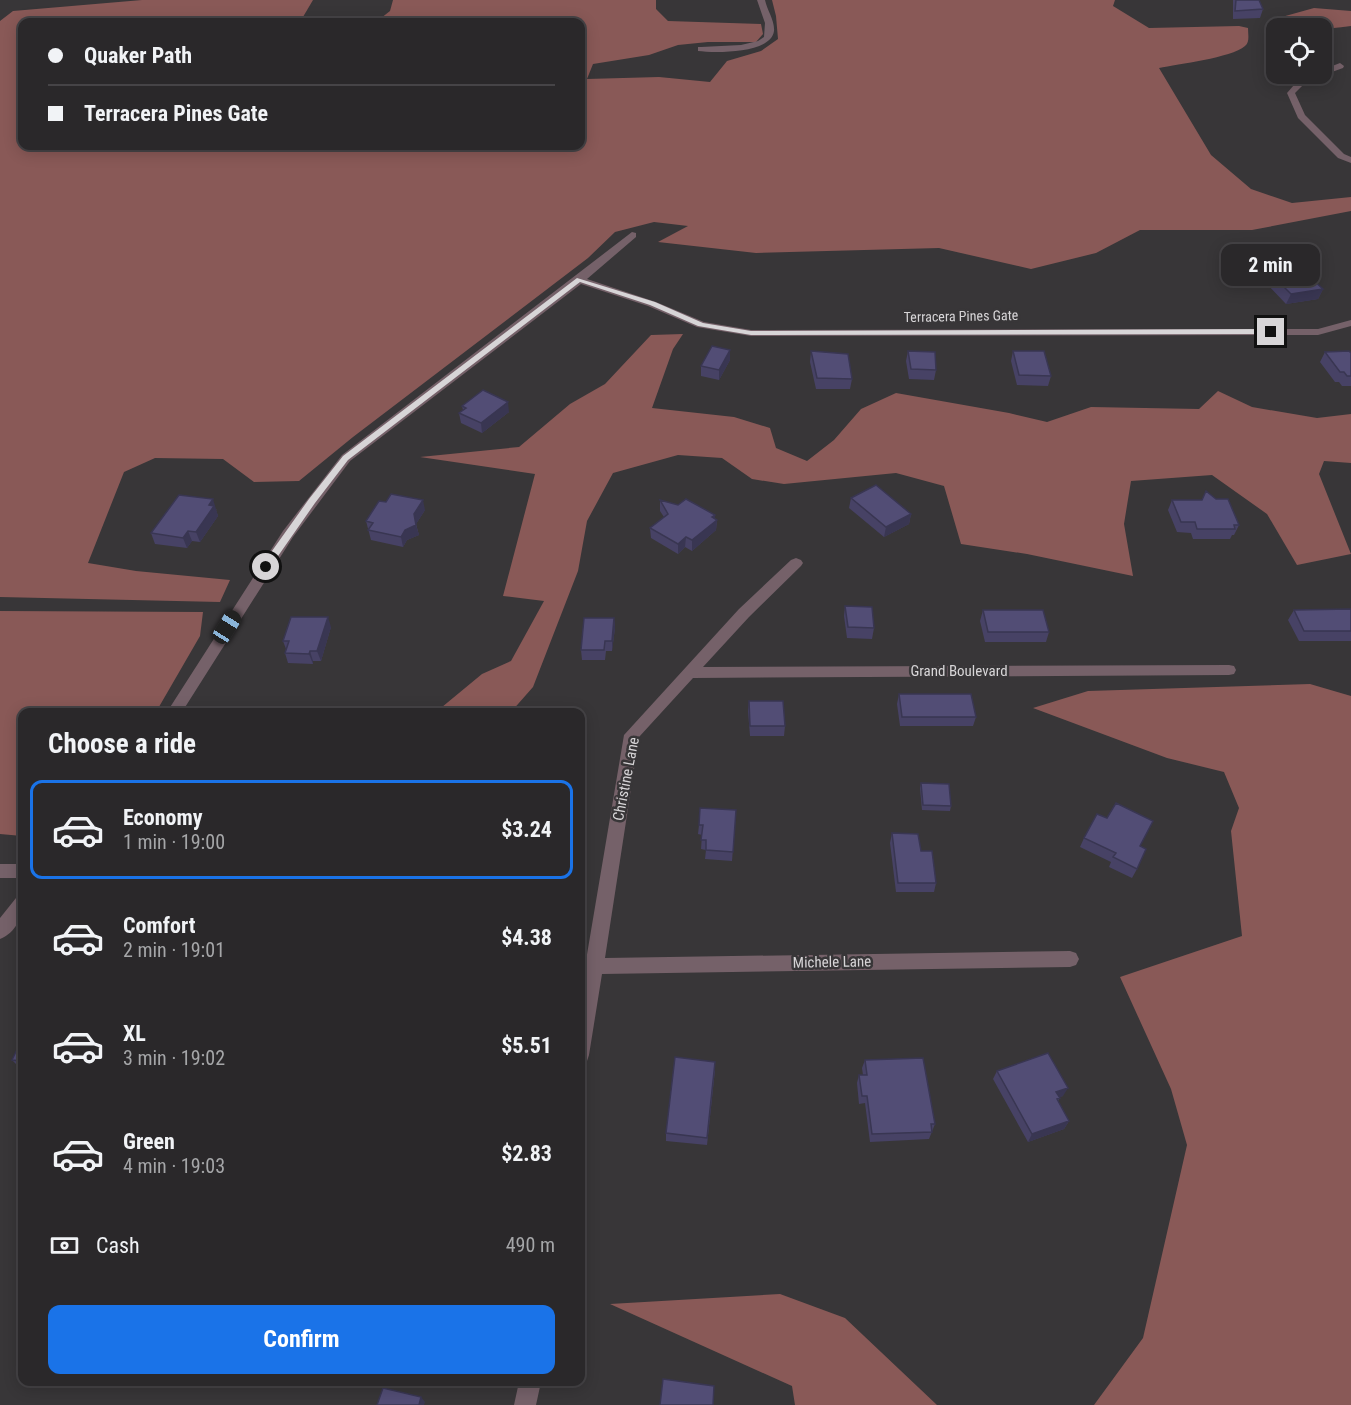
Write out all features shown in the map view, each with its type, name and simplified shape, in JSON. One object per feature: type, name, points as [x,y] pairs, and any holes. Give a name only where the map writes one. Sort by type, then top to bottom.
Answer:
[{"type":"street","points":[[702,49],[758,46],[767,41],[770,34],[769,22],[760,0]]},
{"type":"street","points":[[1332,69],[1340,66]]},
{"type":"street","points":[[1299,84],[1291,93],[1301,116],[1341,156],[1351,160]]},
{"type":"street","points":[[177,708],[275,553],[346,458],[579,280],[632,235]]},
{"type":"street","name":"Terracera Pines Gate","points":[[579,280],[652,304],[701,325],[751,333],[1318,332],[1351,323]]},
{"type":"street","name":"Christine Lane","points":[[585,1024],[632,735],[796,563]]},
{"type":"street","name":"Grand Boulevard","points":[[689,673],[1229,670]]},
{"type":"street","points":[[0,871],[18,871]]},
{"type":"street","points":[[0,931],[18,908]]},
{"type":"street","name":"Michele Lane","points":[[594,966],[1070,958]]},
{"type":"street","points":[[525,1405],[529,1386]]},
{"type":"shaded area","points":[[142,0],[313,0],[302,18],[18,18],[18,150],[585,150],[585,18],[381,18],[390,11],[393,0],[656,0],[656,9],[668,21],[761,24],[763,34],[756,42],[708,42],[678,45],[649,55],[593,64],[587,79],[659,77],[710,82],[727,61],[761,51],[778,39],[772,0],[1115,0],[1113,6],[1149,28],[1239,26],[1248,28],[1248,42],[1238,50],[1217,57],[1159,68],[1211,155],[1251,189],[1292,203],[1351,197],[1351,211],[1252,230],[1140,230],[1096,253],[1031,269],[939,248],[756,253],[658,242],[688,226],[654,222],[615,232],[588,258],[353,437],[299,481],[254,482],[223,459],[155,458],[124,472],[88,563],[136,571],[230,580],[220,602],[0,597],[0,21],[13,11]]},
{"type":"shaded area","points":[[1314,8],[1351,11],[1351,26],[1332,28],[1332,18],[1278,18]]},
{"type":"shaded area","points":[[683,334],[673,349],[652,408],[734,417],[770,428],[776,448],[807,461],[834,440],[861,409],[896,393],[1047,422],[1091,407],[1199,409],[1218,391],[1252,407],[1317,418],[1351,414],[1351,463],[1324,461],[1319,474],[1351,554],[1297,565],[1267,514],[1212,475],[1131,481],[1124,524],[1133,576],[1027,554],[961,544],[944,486],[896,473],[784,484],[752,479],[722,458],[678,455],[613,473],[587,521],[578,571],[533,687],[515,708],[441,708],[482,674],[511,661],[544,601],[503,596],[535,474],[420,457],[519,447],[570,404],[605,384],[651,335]]},
{"type":"shaded area","points":[[0,611],[203,612],[200,636],[158,708],[18,708],[18,836],[0,834]]},
{"type":"shaded area","points":[[1310,684],[1351,696],[1351,1405],[1094,1405],[1143,1338],[1187,1145],[1171,1089],[1120,977],[1242,936],[1231,831],[1239,808],[1224,772],[1167,758],[1033,708],[1088,691]]},
{"type":"shaded area","points":[[780,1294],[845,1318],[937,1405],[795,1405],[792,1386],[610,1304]]},
{"type":"building","points":[[1236,0],[1259,0],[1263,9],[1235,11]]},
{"type":"building","points":[[1302,270],[1323,289],[1291,294],[1271,274]]},
{"type":"building","points":[[712,346],[730,350],[719,370],[701,366]]},
{"type":"building","points":[[811,351],[848,354],[852,379],[817,378]]},
{"type":"building","points":[[908,351],[935,352],[936,370],[911,369]]},
{"type":"building","points":[[1013,351],[1044,351],[1051,376],[1019,375]]},
{"type":"building","points":[[1349,351],[1351,353],[1351,376],[1347,376],[1344,372],[1340,372],[1325,352]]},
{"type":"building","points":[[483,390],[508,402],[481,423],[459,413],[466,408],[462,406]]},
{"type":"building","points":[[876,485],[911,514],[886,527],[851,498]]},
{"type":"building","points":[[1206,491],[1216,499],[1228,499],[1239,525],[1234,525],[1235,529],[1197,529],[1195,522],[1181,522],[1172,500],[1202,500]]},
{"type":"building","points":[[391,494],[423,500],[414,514],[416,525],[405,530],[401,537],[368,530],[373,523],[366,521],[379,501],[386,502]]},
{"type":"building","points":[[179,495],[213,499],[209,505],[214,506],[196,532],[188,531],[183,538],[151,533]]},
{"type":"building","points":[[686,499],[715,515],[712,517],[717,520],[692,540],[686,537],[678,544],[650,528],[668,514],[660,500],[678,505]]},
{"type":"building","points":[[845,606],[872,607],[874,628],[848,627]]},
{"type":"building","points":[[1351,609],[1351,631],[1304,631],[1294,610]]},
{"type":"building","points":[[983,610],[1043,610],[1049,632],[988,632]]},
{"type":"building","points":[[291,617],[328,617],[317,651],[310,651],[309,654],[285,653],[289,641],[283,641]]},
{"type":"building","points":[[584,618],[614,618],[612,641],[605,641],[604,650],[581,650]]},
{"type":"building","points":[[899,694],[971,694],[976,717],[902,717]]},
{"type":"building","points":[[749,701],[783,701],[785,726],[750,726]]},
{"type":"building","points":[[921,783],[949,784],[951,806],[923,805]]},
{"type":"building","points":[[1116,803],[1153,821],[1140,846],[1146,849],[1137,869],[1113,857],[1116,853],[1084,838],[1097,814],[1107,818]]},
{"type":"building","points":[[700,808],[736,810],[733,852],[706,850],[706,840],[701,840],[703,825],[699,825]]},
{"type":"building","points":[[892,833],[918,834],[921,851],[932,851],[936,883],[898,883]]},
{"type":"building","points":[[18,1047],[18,1061],[12,1060]]},
{"type":"building","points":[[1048,1053],[1068,1088],[1056,1092],[1060,1098],[1057,1099],[1069,1121],[1032,1134],[997,1071]]},
{"type":"building","points":[[675,1057],[715,1062],[707,1138],[666,1133]]},
{"type":"building","points":[[923,1058],[935,1124],[931,1124],[932,1132],[872,1134],[867,1096],[862,1096],[859,1075],[867,1075],[865,1060]]},
{"type":"building","points":[[663,1379],[714,1386],[713,1405],[660,1405]]},
{"type":"building","points":[[383,1388],[421,1397],[419,1405],[377,1405]]},
{"type":"route","points":[[266,567],[312,501],[346,458],[579,280],[652,304],[701,325],[751,333],[1271,332]]}]
